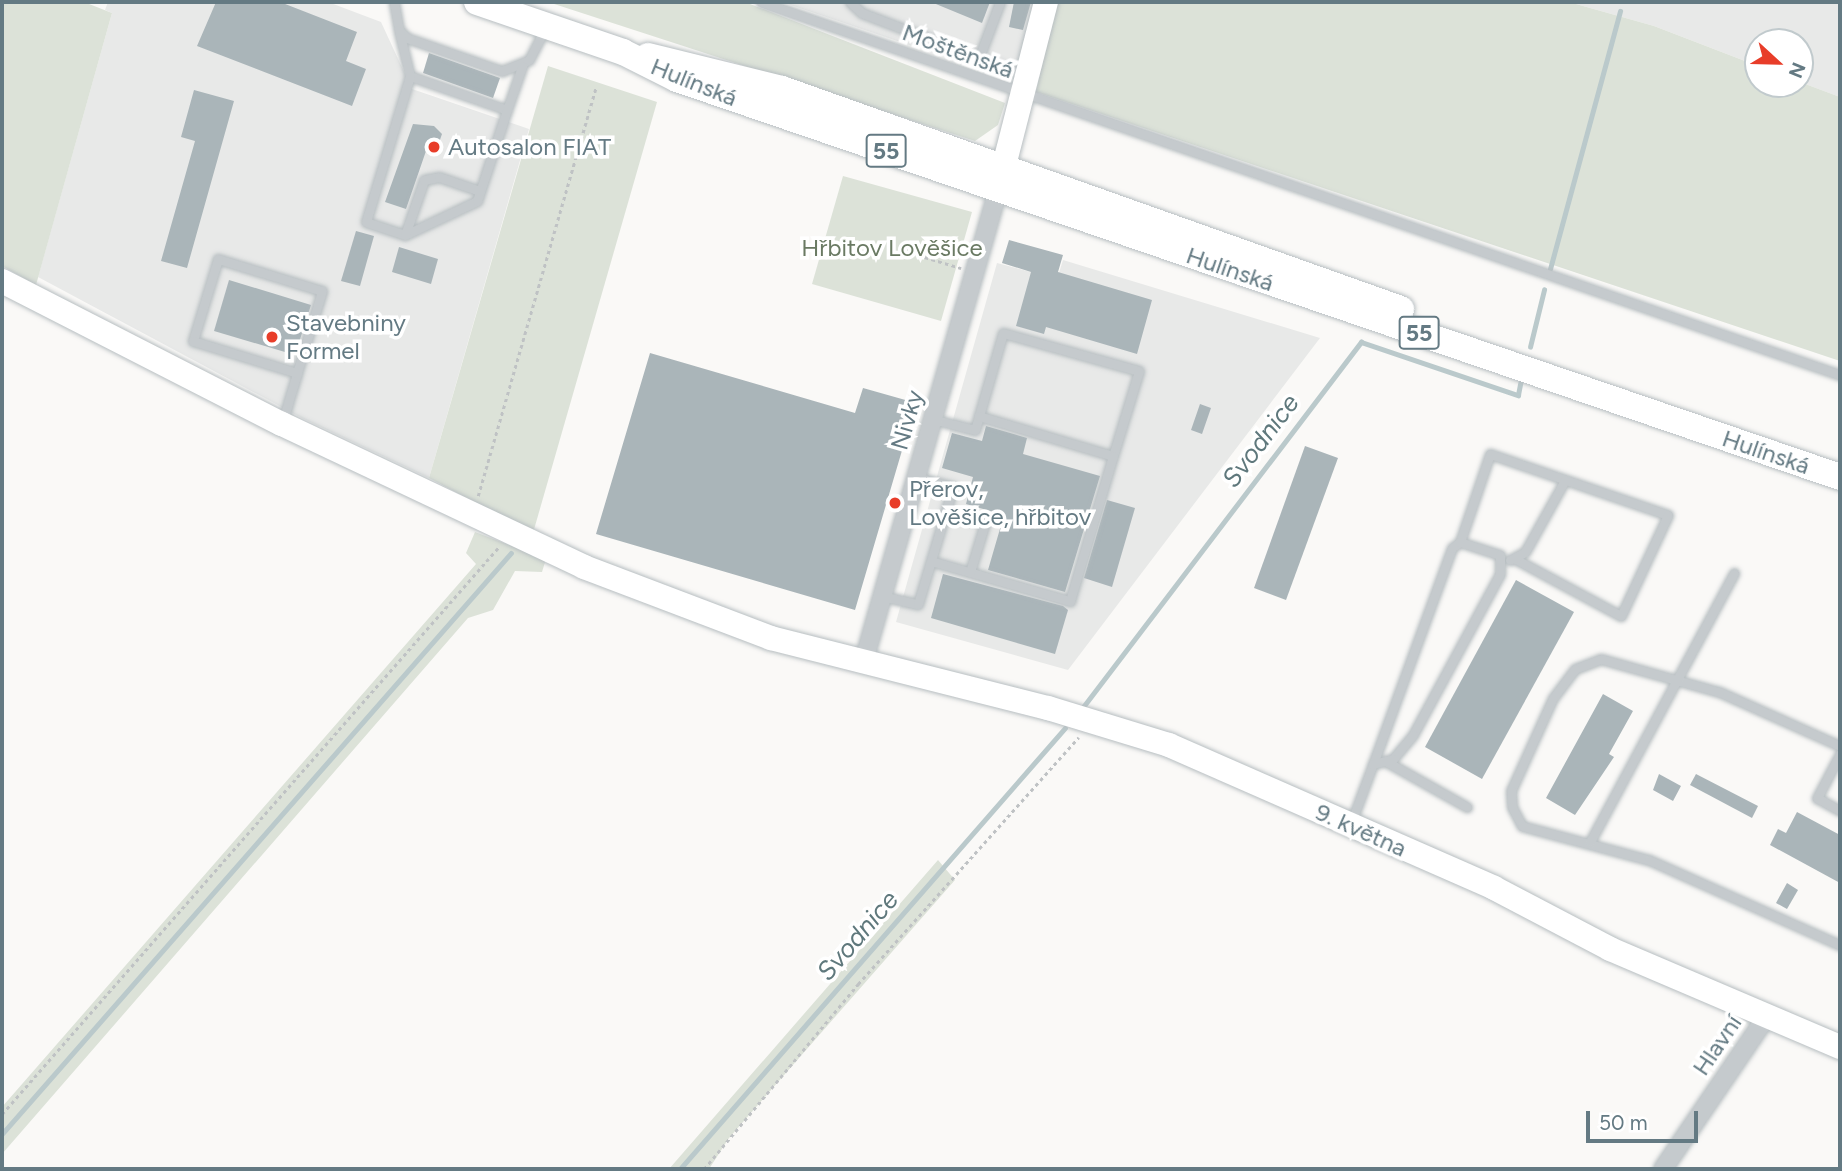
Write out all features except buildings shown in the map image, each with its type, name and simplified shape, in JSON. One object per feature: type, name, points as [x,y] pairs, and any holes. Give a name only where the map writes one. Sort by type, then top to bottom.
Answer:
[{"type":"main road","name":"Hulínská","points":[[477,2],[623,52],[677,79],[1001,178],[1840,460]]},
{"type":"main road","name":"Hulínská","points":[[1001,178],[1840,477]]},
{"type":"street","points":[[1001,178],[1046,2]]},
{"type":"street","name":"Nivky","points":[[863,664],[1001,178]]},
{"type":"street","name":"9. května","points":[[2,281],[282,424],[510,534],[732,625],[863,664],[1092,721],[1169,745],[1351,825],[1765,1019],[1840,1047]]},
{"type":"street","name":"Hlavní","points":[[1663,1169],[1765,1019]]},
{"type":"lane","points":[[394,2],[410,76],[366,222],[405,235],[477,201],[522,67],[546,25]]},
{"type":"lane","name":"Moštěnská","points":[[761,2],[1025,86]]},
{"type":"lane","points":[[850,2],[862,13],[980,55],[1025,86],[1840,375]]},
{"type":"lane","points":[[980,55],[1000,2]]},
{"type":"lane","points":[[399,30],[415,43],[502,71],[522,67]]},
{"type":"lane","points":[[410,76],[507,110]]},
{"type":"lane","points":[[405,235],[424,180],[439,177],[480,191]]},
{"type":"lane","points":[[282,424],[322,291],[218,259],[193,341],[297,373]]},
{"type":"lane","points":[[931,561],[1070,601],[1139,371],[1003,333],[975,430],[932,419]]},
{"type":"lane","points":[[979,416],[1113,456]]},
{"type":"lane","points":[[1351,825],[1452,548],[1460,542],[1490,454],[1668,515],[1621,616],[1515,559]]},
{"type":"lane","points":[[882,596],[918,604],[946,512],[953,487],[916,477]]},
{"type":"lane","points":[[1460,542],[1503,561],[1515,559],[1525,552],[1565,480]]},
{"type":"lane","points":[[946,512],[985,523],[970,572]]},
{"type":"lane","points":[[1373,764],[1387,762],[1413,736],[1503,561]]},
{"type":"lane","points":[[1590,842],[1734,573]]},
{"type":"lane","points":[[1840,746],[1719,692],[1601,659],[1575,669],[1553,698],[1521,761],[1511,807],[1522,826],[1562,840],[1590,842],[1649,860],[1840,945]]},
{"type":"lane","points":[[1840,754],[1817,799],[1840,811]]},
{"type":"lane","points":[[1387,762],[1467,807]]},
{"type":"path","points":[[473,516],[596,88]]},
{"type":"path","points":[[898,250],[974,272]]},
{"type":"path","points":[[2,1114],[510,534]]},
{"type":"path","points":[[704,1169],[858,984],[1092,721]]},
{"type":"shaded area","points":[[108,2],[328,2],[381,22],[412,89],[529,129],[429,478],[302,418],[38,277],[112,13],[105,10]]},
{"type":"shaded area","points":[[782,2],[1034,2],[1016,74],[998,75]]},
{"type":"shaded area","points":[[1569,2],[1840,2],[1840,97],[1814,87],[1814,28],[1744,28],[1744,61],[1654,26]]},
{"type":"shaded area","points":[[1063,260],[1320,338],[1068,670],[896,622],[997,263],[1057,279]]},
{"type":"green space","points":[[2,2],[84,2],[112,13],[36,285],[2,266]]},
{"type":"green space","points":[[548,2],[745,2],[1005,103],[998,125],[975,141]]},
{"type":"green space","points":[[1056,2],[1569,2],[1654,26],[1744,61],[1744,98],[1814,98],[1814,87],[1840,97],[1840,361],[1036,92]]},
{"type":"green space","points":[[548,66],[657,102],[533,533],[429,478]]},
{"type":"green space","name":"Hřbitov Lověšice","points":[[843,176],[972,212],[941,321],[812,284]]},
{"type":"green space","points":[[475,532],[546,559],[542,572],[515,571],[493,610],[468,618],[2,1154],[2,1107],[476,564],[466,553]]},
{"type":"green space","points":[[938,860],[955,880],[729,1138],[709,1169],[669,1169]]},
{"type":"waterway","name":"Svodnice","points":[[1550,269],[1620,11]]},
{"type":"waterway","name":"Svodnice","points":[[1530,347],[1544,290]]},
{"type":"waterway","name":"Svodnice","points":[[1083,707],[1361,342],[1518,395],[1521,379]]},
{"type":"waterway","points":[[2,1134],[511,553]]},
{"type":"waterway","name":"Svodnice","points":[[680,1169],[1065,728]]},
{"type":"place","name":"Autosalon FIAT","points":[[434,147]]},
{"type":"place","name":"Stavebniny Formel","points":[[272,337]]},
{"type":"place","name":"Přerov, Lověšice, hřbitov","points":[[895,503]]}]
